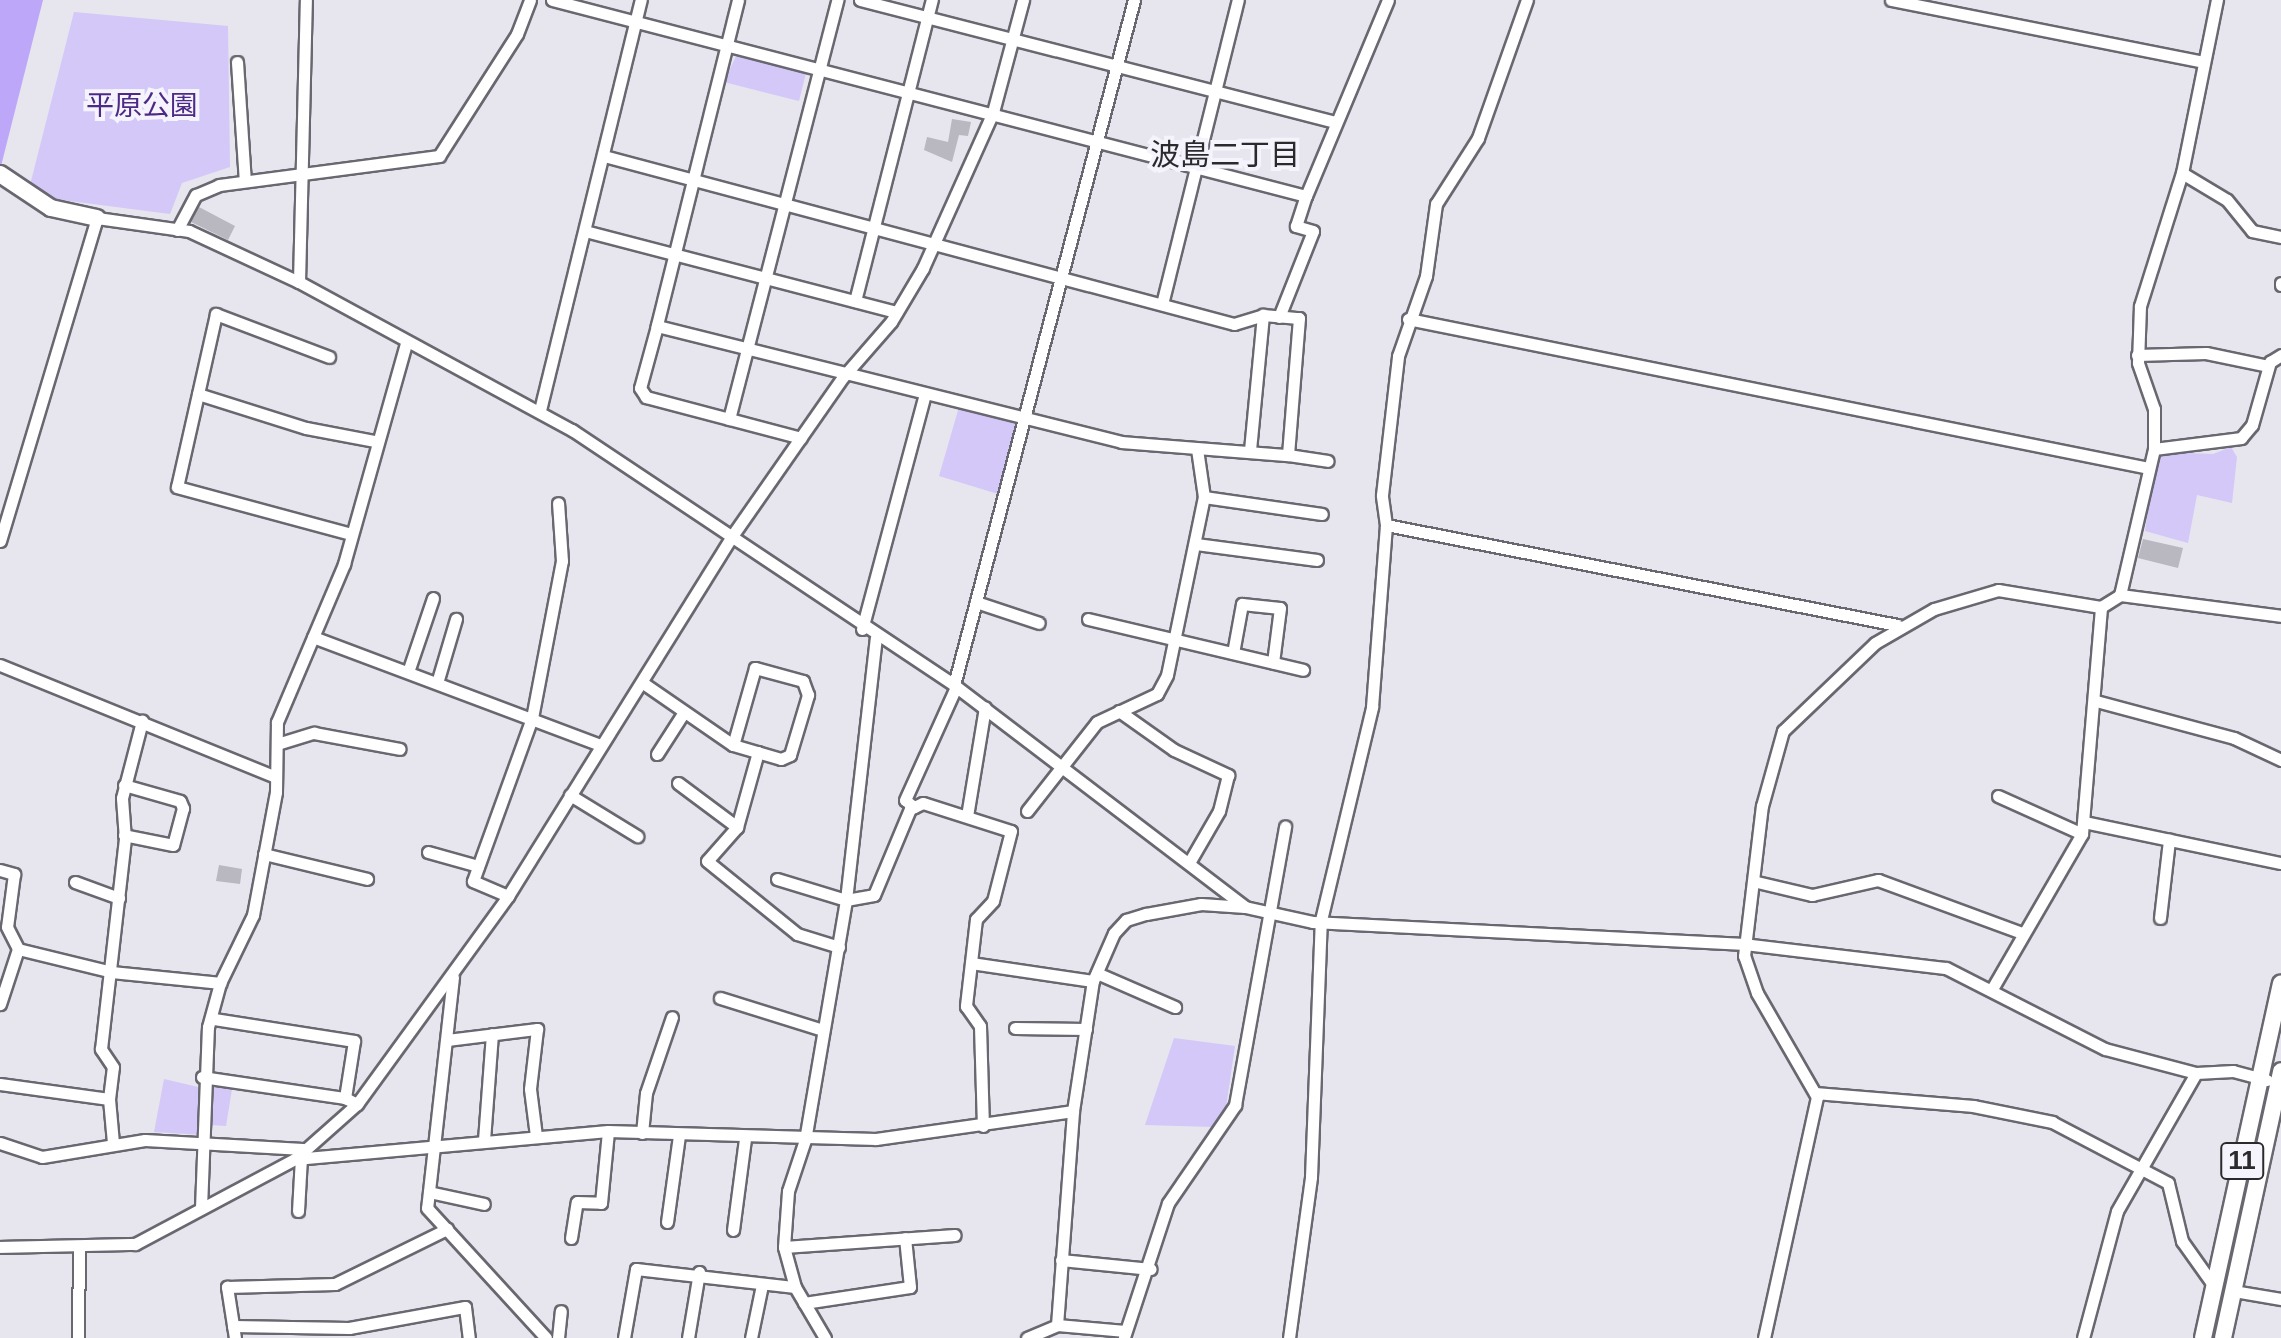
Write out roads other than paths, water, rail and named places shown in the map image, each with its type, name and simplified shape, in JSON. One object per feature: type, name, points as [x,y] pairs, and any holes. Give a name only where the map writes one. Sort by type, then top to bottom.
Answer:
[{"type":"main road","points":[[0,174],[51,208],[97,218]]},
{"type":"main road","name":"11","points":[[2203,1338],[2281,983]]},
{"type":"main road","name":"11","points":[[2223,1338],[2280,1079]]},
{"type":"street","points":[[299,282],[298,173],[306,0]]},
{"type":"street","points":[[177,230],[196,195],[245,181],[298,173],[418,163],[439,156],[517,34],[530,0]]},
{"type":"street","points":[[552,0],[636,19],[1306,196]]},
{"type":"street","points":[[540,410],[641,0]]},
{"type":"street","points":[[738,0],[640,388],[646,397],[801,438]]},
{"type":"street","points":[[729,419],[837,0]]},
{"type":"street","points":[[860,0],[1335,122]]},
{"type":"street","points":[[855,301],[932,0]]},
{"type":"street","points":[[0,1247],[79,1249],[135,1244],[300,1155],[357,1104],[453,976],[508,896],[732,536],[843,377],[897,312],[936,242],[993,112],[1023,0]]},
{"type":"street","points":[[914,807],[905,800],[955,686],[1134,0]]},
{"type":"street","points":[[1162,304],[1238,0]]},
{"type":"street","points":[[1279,317],[1313,231],[1296,226],[1306,196],[1388,0]]},
{"type":"street","points":[[1289,1338],[1311,1177],[1321,920],[1368,734],[1386,525],[1382,495],[1408,319],[1426,276],[1436,204],[1478,138],[1527,0]]},
{"type":"street","points":[[1891,0],[2203,62]]},
{"type":"street","points":[[2120,595],[2154,449],[2154,409],[2137,355],[2150,259],[2182,173],[2217,0]]},
{"type":"street","points":[[237,62],[245,181]]},
{"type":"street","points":[[604,156],[875,225],[1234,324],[1263,315],[1299,318],[1288,455]]},
{"type":"street","points":[[2182,173],[2227,200],[2252,231],[2281,237]]},
{"type":"street","points":[[0,541],[97,218],[177,230],[299,282],[406,344],[540,410],[732,536],[862,629],[985,707],[1062,762],[1245,907]]},
{"type":"street","points":[[585,231],[897,312]]},
{"type":"street","points":[[329,357],[216,314],[177,487],[351,534]]},
{"type":"street","points":[[1250,450],[1263,315]]},
{"type":"street","points":[[1408,319],[2148,468]]},
{"type":"street","points":[[657,326],[843,377],[1121,442],[1250,450],[1328,461]]},
{"type":"street","points":[[201,1208],[208,1140],[202,1077],[220,983],[253,915],[264,854],[277,744],[290,685],[313,637],[351,534],[374,441],[406,344]]},
{"type":"street","points":[[2137,355],[2206,353],[2268,366]]},
{"type":"street","points":[[2154,449],[2241,438],[2252,425],[2268,366],[2281,355]]},
{"type":"street","points":[[198,394],[306,428],[374,441]]},
{"type":"street","points":[[862,629],[925,394]]},
{"type":"street","points":[[1027,811],[1062,762],[1097,722],[1157,694],[1174,639],[1204,497],[1197,449]]},
{"type":"street","points":[[1204,497],[1322,514]]},
{"type":"street","points":[[508,896],[473,881],[532,718],[562,561],[558,503]]},
{"type":"street","points":[[1386,525],[1897,625]]},
{"type":"street","points":[[1196,544],[1317,560]]},
{"type":"street","points":[[1764,1338],[1815,1093],[1757,993],[1744,944],[1757,882],[1762,806],[1783,731],[1897,625],[1998,590],[2101,607],[2120,595],[2281,616]]},
{"type":"street","points":[[408,672],[433,598]]},
{"type":"street","points":[[976,602],[1039,623]]},
{"type":"street","points":[[1233,653],[1242,604],[1280,608],[1273,663]]},
{"type":"street","points":[[1992,989],[2083,828],[2096,701],[2101,607]]},
{"type":"street","points":[[437,683],[456,619]]},
{"type":"street","points":[[1088,619],[1303,670]]},
{"type":"street","points":[[313,637],[601,745]]},
{"type":"street","points":[[822,1336],[795,1287],[784,1247],[788,1191],[805,1140],[839,947],[876,638]]},
{"type":"street","points":[[0,665],[274,776]]},
{"type":"street","points":[[643,683],[733,745],[781,759],[790,755],[808,695],[803,681],[755,668],[733,745]]},
{"type":"street","points":[[2096,701],[2234,738],[2281,760]]},
{"type":"street","points":[[967,816],[985,707]]},
{"type":"street","points":[[1119,711],[1174,750],[1228,775],[1219,811],[1190,861]]},
{"type":"street","points":[[657,754],[684,712]]},
{"type":"street","points":[[113,1143],[109,1099],[113,1067],[101,1049],[119,898],[124,785],[142,721]]},
{"type":"street","points":[[277,744],[314,733],[400,749]]},
{"type":"street","points":[[758,752],[737,827],[707,861],[797,934],[839,947]]},
{"type":"street","points":[[678,783],[737,827]]},
{"type":"street","points":[[124,785],[180,801],[183,808],[173,845],[124,835]]},
{"type":"street","points":[[570,795],[637,836]]},
{"type":"street","points":[[1998,796],[2083,828],[2169,840],[2281,863]]},
{"type":"street","points":[[777,879],[846,900],[874,895],[914,807],[923,803],[1011,831],[993,901],[976,919],[966,1006],[980,1026],[983,1126]]},
{"type":"street","points":[[1027,1338],[1057,1325],[1125,1335],[1151,1269],[1173,1194],[1235,1105],[1285,826]]},
{"type":"street","points":[[2160,918],[2169,840]]},
{"type":"street","points":[[428,852],[478,866]]},
{"type":"street","points":[[264,854],[367,879]]},
{"type":"street","points":[[0,870],[14,874],[7,927],[18,949],[0,1004]]},
{"type":"street","points":[[1757,882],[1812,895],[1878,880],[2022,933]]},
{"type":"street","points":[[75,882],[119,898]]},
{"type":"street","points":[[1057,1325],[1073,1111],[1086,1029],[1105,946],[1126,920],[1201,904],[1245,907],[1267,914],[1321,920],[1744,944],[1946,968],[2105,1049],[2196,1073],[2222,1070],[2280,1079]]},
{"type":"street","points":[[18,949],[112,972],[220,983]]},
{"type":"street","points":[[971,963],[1096,978],[1175,1007]]},
{"type":"street","points":[[453,976],[427,1208],[546,1338]]},
{"type":"street","points":[[720,998],[823,1030]]},
{"type":"street","points":[[642,1133],[646,1093],[672,1017]]},
{"type":"street","points":[[214,1019],[354,1041],[345,1098]]},
{"type":"street","points":[[1015,1028],[1086,1029]]},
{"type":"street","points":[[447,1040],[537,1029],[530,1089],[536,1136]]},
{"type":"street","points":[[484,1140],[492,1034]]},
{"type":"street","points":[[2083,1338],[2103,1254],[2137,1169],[2196,1073]]},
{"type":"street","points":[[202,1077],[345,1098],[357,1104]]},
{"type":"street","points":[[0,1084],[109,1099]]},
{"type":"street","points":[[1815,1093],[2036,1115],[2168,1183],[2182,1241],[2214,1286]]},
{"type":"street","points":[[0,1143],[42,1157],[113,1143],[208,1140],[300,1155],[435,1147],[484,1140],[608,1131],[805,1140],[983,1126],[1073,1111]]},
{"type":"street","points":[[571,1238],[577,1202],[601,1203],[608,1131]]},
{"type":"street","points":[[667,1222],[679,1135]]},
{"type":"street","points":[[733,1230],[745,1139]]},
{"type":"street","points":[[298,1211],[300,1155]]},
{"type":"street","points":[[429,1192],[484,1204]]},
{"type":"street","points":[[447,1229],[335,1284],[227,1287],[234,1332],[349,1328],[465,1307],[469,1338]]},
{"type":"street","points":[[784,1247],[955,1235]]},
{"type":"street","points":[[804,1303],[910,1287],[905,1238]]},
{"type":"street","points":[[78,1338],[79,1249]]},
{"type":"street","points":[[1061,1260],[1151,1269]]},
{"type":"street","points":[[624,1338],[636,1269],[699,1272],[762,1285],[795,1287]]},
{"type":"street","points":[[688,1338],[699,1272]]},
{"type":"street","points":[[751,1338],[762,1285]]},
{"type":"street","points":[[2234,1291],[2281,1299]]},
{"type":"street","points":[[558,1338],[561,1311]]},
{"type":"district","name":"波島二丁目","points":[[1225,155]]},
{"type":"park label","name":"平原公園","points":[[142,106]]}]
